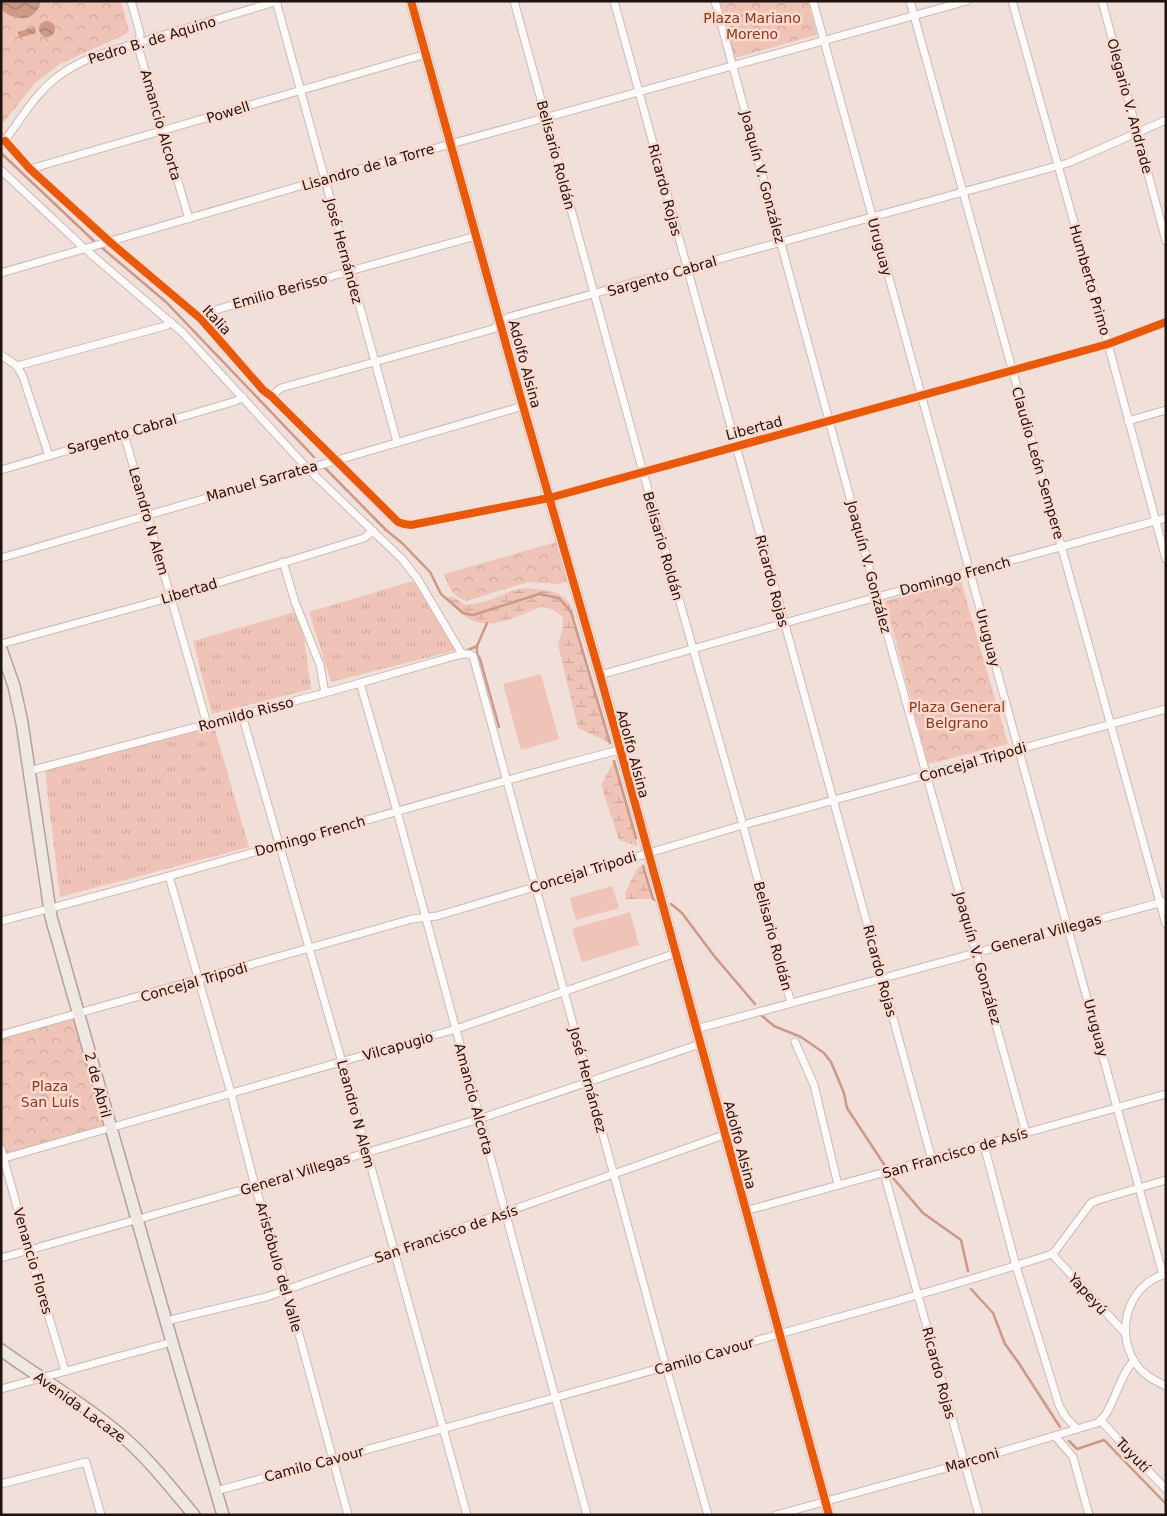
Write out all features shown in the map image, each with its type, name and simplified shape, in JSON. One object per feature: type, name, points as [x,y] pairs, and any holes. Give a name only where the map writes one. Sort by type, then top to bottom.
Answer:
[{"type":"main road","name":"2 de Abril","points":[[1,649],[22,722],[49,909],[136,1220],[223,1515]]},
{"type":"main road","name":"Avenida Lacaze","points":[[1,1350],[124,1437],[194,1515]]},
{"type":"street","name":"Amancio Alcorta","points":[[131,1],[140,33],[140,50],[189,219]]},
{"type":"street","name":"Pedro B. de Aquino","points":[[3,143],[29,108],[56,78],[90,58],[276,1]]},
{"type":"street","name":"José Hernández","points":[[276,1],[397,442]]},
{"type":"street","name":"Adolfo Alsina","points":[[411,1],[500,324],[600,675],[778,1334],[829,1515]]},
{"type":"street","name":"Belisario Roldán","points":[[514,1],[692,649],[743,825],[790,1003]]},
{"type":"street","name":"Ricardo Rojas","points":[[614,1],[932,1160]]},
{"type":"street","name":"Joaquín V. González","points":[[715,1],[926,776],[1026,1133]]},
{"type":"street","name":"Uruguay","points":[[813,1],[1017,750],[1068,926],[1118,1107],[1138,1188],[1164,1274]]},
{"type":"street","name":"Claudio León Sempere","points":[[910,1],[1110,725],[1163,902],[1166,924]]},
{"type":"street","name":"Lisandro de la Torre","points":[[1,273],[324,179],[967,1]]},
{"type":"street","name":"Humberto Primo","points":[[1012,1],[1166,559]]},
{"type":"street","name":"Olegario V. Andrade","points":[[1102,1],[1166,241]]},
{"type":"street","name":"Powell","points":[[30,169],[163,132],[426,54]]},
{"type":"street","name":"Sargento Cabral","points":[[271,396],[281,388],[493,329],[509,318],[1058,166],[1076,160],[1166,120]]},
{"type":"street","name":"Italia","points":[[3,143],[107,243],[201,319],[263,390],[398,522],[404,524]]},
{"type":"street","points":[[1,170],[183,333],[310,467],[410,568],[462,654]]},
{"type":"street","name":"Emilio Berisso","points":[[201,319],[212,311],[350,270],[476,236]]},
{"type":"street","points":[[17,366],[165,326],[171,322]]},
{"type":"street","name":"Libertad","points":[[404,524],[411,525],[549,498],[1108,344],[1166,322]]},
{"type":"street","points":[[1,355],[17,366],[28,389],[49,456]]},
{"type":"street","name":"Sargento Cabral","points":[[1,470],[236,401],[243,397]]},
{"type":"street","name":"Manuel Sarratea","points":[[1,558],[523,406]]},
{"type":"street","points":[[1128,421],[1166,410]]},
{"type":"street","name":"Leandro N Alem","points":[[124,434],[207,724]]},
{"type":"street","name":"Domingo French","points":[[600,675],[1166,518]]},
{"type":"street","name":"Libertad","points":[[1,644],[172,597],[364,538],[373,531]]},
{"type":"street","points":[[283,562],[295,602],[320,665],[325,693]]},
{"type":"street","name":"José Hernández","points":[[462,654],[470,654],[475,660],[613,1174],[708,1515]]},
{"type":"street","name":"Romildo Risso","points":[[29,771],[325,693],[462,654]]},
{"type":"street","name":"Amancio Alcorta","points":[[360,683],[397,811],[586,1515]]},
{"type":"street","name":"Concejal Tripodi","points":[[1,1035],[412,919],[438,916],[743,825],[1166,709]]},
{"type":"street","name":"Leandro N Alem","points":[[242,715],[342,1062],[467,1515]]},
{"type":"street","name":"Domingo French","points":[[1,921],[619,750]]},
{"type":"street","name":"Aristóbulo del Valle","points":[[169,876],[231,1093],[255,1186],[287,1290],[348,1515]]},
{"type":"street","name":"General Villegas","points":[[696,1029],[1068,926],[1163,902]]},
{"type":"street","name":"Vilcapugio","points":[[2,1159],[456,1029],[676,952]]},
{"type":"street","points":[[795,1042],[814,1085],[838,1185]]},
{"type":"street","name":"General Villegas","points":[[1,1258],[255,1186],[480,1119],[700,1044]]},
{"type":"street","name":"San Francisco de Asís","points":[[745,1211],[1166,1094]]},
{"type":"street","name":"San Francisco de Asís","points":[[166,1321],[246,1303],[287,1290],[724,1135]]},
{"type":"street","points":[[984,1145],[1016,1266],[1059,1405],[1064,1416],[1077,1429]]},
{"type":"street","name":"Venancio Flores","points":[[1,1150],[2,1159],[65,1371]]},
{"type":"street","name":"Ricardo Rojas","points":[[888,1172],[918,1296],[979,1515]]},
{"type":"street","points":[[1052,1254],[1091,1203],[1166,1180]]},
{"type":"street","name":"Camilo Cavour","points":[[216,1491],[918,1296],[1052,1254]]},
{"type":"street","name":"Yapeyú","points":[[1052,1254],[1125,1333]]},
{"type":"street","points":[[1164,1274],[1146,1284],[1133,1299],[1126,1316],[1125,1333],[1127,1347],[1140,1370],[1153,1380],[1166,1386]]},
{"type":"street","points":[[1,1389],[172,1342]]},
{"type":"street","points":[[1101,1421],[1125,1373],[1134,1361]]},
{"type":"street","name":"Marconi","points":[[776,1515],[1055,1436],[1101,1421]]},
{"type":"street","name":"Tuyutí","points":[[1101,1421],[1166,1489]]},
{"type":"street","points":[[1055,1436],[1074,1457],[1089,1515]]},
{"type":"street","points":[[1,1484],[86,1462],[101,1515]]},
{"type":"green space","points":[[1,1],[121,1],[129,30],[126,34],[60,64],[35,83],[4,122],[1,120]]},
{"type":"green space","name":"Plaza Mariano Moreno","points":[[719,1],[808,1],[817,35],[734,58]]},
{"type":"green space","points":[[556,542],[567,581],[559,584],[528,582],[466,601],[457,596],[452,590],[444,574]]},
{"type":"green space","points":[[413,581],[451,636],[452,646],[457,650],[331,682],[309,612]]},
{"type":"green space","name":"Plaza General Belgrano","points":[[961,581],[1008,744],[928,764],[885,601]]},
{"type":"green space","points":[[527,588],[551,591],[564,597],[569,602],[610,743],[578,728],[558,645],[563,628],[563,618],[559,614],[551,609],[542,607],[505,621],[486,624],[467,618],[447,599],[450,596],[466,605],[485,602],[513,590]]},
{"type":"green space","points":[[295,612],[304,637],[311,689],[212,714],[193,641]]},
{"type":"green space","points":[[541,674],[559,739],[521,750],[503,684]]},
{"type":"green space","points":[[214,726],[249,847],[60,897],[45,771]]},
{"type":"green space","points":[[614,761],[638,846],[619,840],[601,785]]},
{"type":"green space","points":[[643,866],[653,899],[626,899],[625,893],[638,867]]},
{"type":"green space","points":[[612,886],[619,908],[576,920],[570,898]]},
{"type":"green space","points":[[630,912],[639,945],[582,962],[572,929]]},
{"type":"green space","name":"Plaza San Luís","points":[[79,1014],[110,1128],[4,1159],[1,1149],[1,1035]]},
{"type":"water","points":[[1,1],[41,2],[38,9],[30,17],[20,18],[3,11]]},
{"type":"water","points":[[47,21],[55,29],[47,37],[39,29]]},
{"type":"water","points":[[35,27],[36,33],[19,38],[18,32]]},
{"type":"waterway","points":[[1,153],[96,243]]},
{"type":"waterway","points":[[101,247],[166,302],[314,457]]},
{"type":"waterway","points":[[325,468],[430,572],[441,594],[463,613],[473,615],[539,594],[559,598],[571,612],[610,743]]},
{"type":"waterway","points":[[468,650],[477,646],[487,623]]},
{"type":"waterway","points":[[477,646],[477,654],[499,727]]},
{"type":"waterway","points":[[614,761],[636,838]]},
{"type":"waterway","points":[[643,866],[653,899],[655,900]]},
{"type":"waterway","points":[[671,904],[682,913],[715,957],[755,1004]]},
{"type":"waterway","points":[[761,1015],[774,1026],[801,1037],[824,1053],[831,1062],[844,1093],[847,1108],[893,1178],[923,1213],[961,1240],[968,1271]]},
{"type":"waterway","points":[[971,1289],[993,1313],[1005,1344],[1060,1427]]},
{"type":"waterway","points":[[1069,1441],[1077,1449],[1104,1440],[1166,1504]]},
{"type":"cycle path","points":[[411,1],[523,406],[600,675],[829,1515]]},
{"type":"cycle path","points":[[5,141],[30,169],[111,243],[201,319],[263,390],[398,522],[404,524],[411,525],[549,498],[1108,344],[1166,322]]}]
